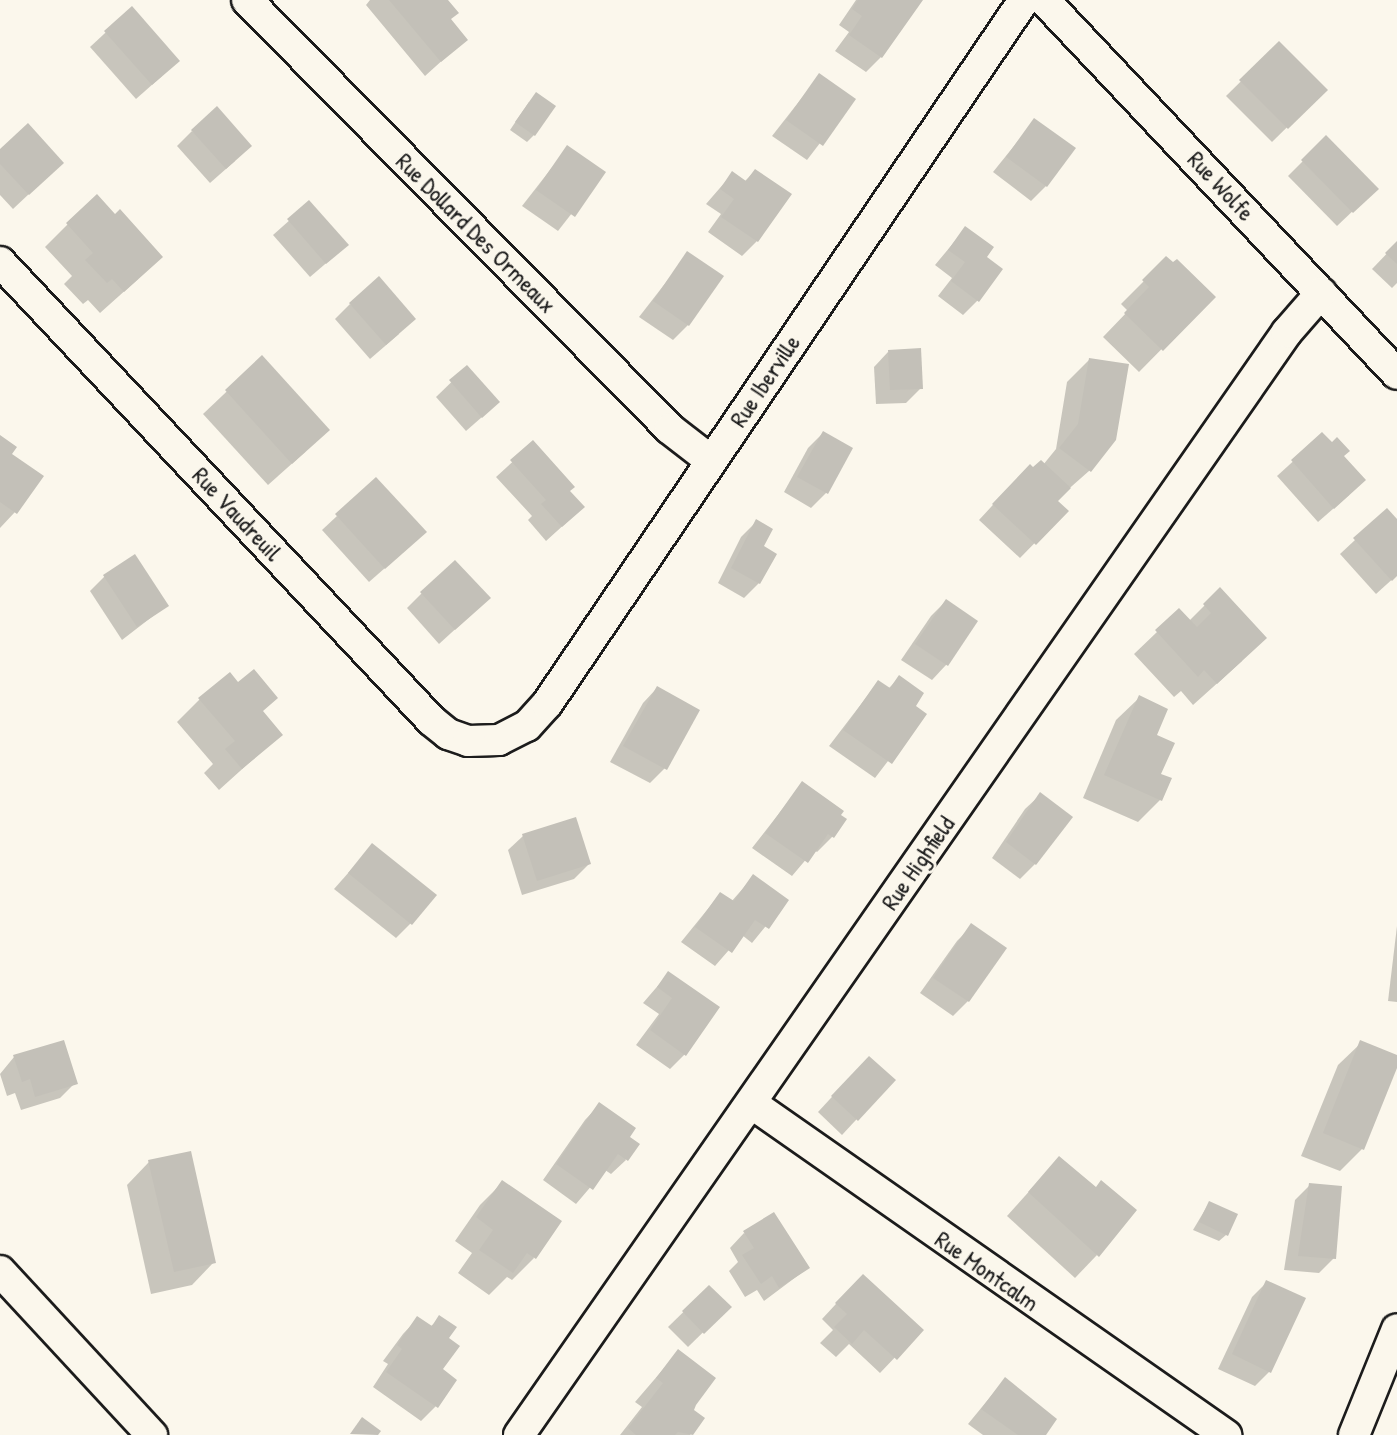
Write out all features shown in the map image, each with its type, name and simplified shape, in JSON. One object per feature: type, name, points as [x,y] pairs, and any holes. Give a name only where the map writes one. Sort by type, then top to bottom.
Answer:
[{"type":"street","name":"Rue Dollard Des Ormeaux","points":[[247,0],[670,429],[710,460]]},
{"type":"street","name":"Rue Iberville","points":[[489,742],[518,732],[547,704],[1024,0]]},
{"type":"street","name":"Rue Wolfe","points":[[1044,0],[1397,374]]},
{"type":"street","name":"Rue Vaudreuil","points":[[0,262],[432,721],[458,738],[489,742]]},
{"type":"street","name":"Rue Highfield","points":[[519,1435],[1278,345],[1321,293]]},
{"type":"street","name":"Rue Montcalm","points":[[751,1103],[1226,1435]]},
{"type":"street","points":[[0,1271],[152,1435]]},
{"type":"street","points":[[1354,1435],[1397,1329]]},
{"type":"building","points":[[389,0],[448,0],[459,13],[451,19],[468,40],[441,62]]},
{"type":"building","points":[[858,0],[923,0],[882,58],[849,35],[862,16],[852,9]]},
{"type":"building","points":[[132,6],[180,61],[152,85],[104,31]]},
{"type":"building","points":[[1279,41],[1328,90],[1288,129],[1239,80]]},
{"type":"building","points":[[819,73],[856,99],[823,146],[786,120]]},
{"type":"building","points":[[536,92],[556,106],[535,136],[515,122]]},
{"type":"building","points":[[217,106],[252,146],[226,169],[191,130]]},
{"type":"building","points":[[1034,118],[1076,148],[1047,187],[1006,157]]},
{"type":"building","points":[[28,123],[64,163],[29,195],[0,164],[0,149]]},
{"type":"building","points":[[1326,135],[1379,189],[1353,213],[1301,160]]},
{"type":"building","points":[[567,145],[606,172],[575,217],[536,190]]},
{"type":"building","points":[[755,169],[792,194],[758,242],[721,217],[734,199],[720,189],[732,171],[746,181]]},
{"type":"building","points":[[97,194],[115,214],[120,209],[163,257],[124,292],[112,279],[107,283],[85,260],[93,253],[66,223]]},
{"type":"building","points":[[309,200],[349,245],[326,264],[287,219]]},
{"type":"building","points":[[965,226],[994,247],[987,257],[1003,269],[979,302],[951,281],[965,262],[948,250]]},
{"type":"building","points":[[1397,241],[1397,264],[1385,253]]},
{"type":"building","points":[[687,251],[724,276],[689,326],[653,301]]},
{"type":"building","points":[[1166,256],[1173,262],[1177,259],[1216,297],[1163,351],[1124,313],[1149,287],[1142,280]]},
{"type":"building","points":[[379,276],[416,319],[386,345],[349,303]]},
{"type":"building","points":[[921,348],[923,389],[890,390],[888,350]]},
{"type":"building","points":[[262,355],[330,430],[292,464],[225,390]]},
{"type":"building","points":[[1089,358],[1129,364],[1116,440],[1091,472],[1059,448],[1078,424]]},
{"type":"building","points":[[467,365],[500,402],[482,418],[449,380]]},
{"type":"building","points":[[823,431],[853,448],[828,494],[797,477]]},
{"type":"building","points":[[1322,432],[1332,442],[1337,437],[1350,451],[1344,456],[1366,480],[1334,509],[1291,460]]},
{"type":"building","points":[[0,435],[17,447],[12,454],[44,476],[17,514],[0,502]]},
{"type":"building","points":[[533,440],[575,487],[570,491],[585,507],[562,527],[541,504],[546,500],[510,460]]},
{"type":"building","points":[[1041,460],[1071,488],[1058,501],[1069,511],[1036,545],[992,504],[1030,464],[1033,467]]},
{"type":"building","points":[[376,477],[427,532],[385,569],[335,514]]},
{"type":"building","points":[[1387,508],[1397,519],[1397,576],[1392,581],[1353,538]]},
{"type":"building","points":[[756,519],[773,529],[764,546],[777,554],[760,584],[731,568]]},
{"type":"building","points":[[135,554],[169,606],[137,627],[103,575]]},
{"type":"building","points":[[455,560],[491,598],[455,630],[420,592]]},
{"type":"building","points":[[1220,587],[1267,638],[1217,684],[1204,670],[1198,677],[1155,630],[1179,608],[1197,627],[1211,613],[1203,604]]},
{"type":"building","points":[[946,599],[978,621],[948,666],[915,644]]},
{"type":"building","points":[[254,669],[278,698],[263,711],[283,735],[242,769],[225,749],[235,741],[198,698],[230,672],[238,682]]},
{"type":"building","points":[[899,675],[924,693],[916,706],[927,714],[892,764],[843,730],[878,680],[890,688]]},
{"type":"building","points":[[657,686],[700,710],[667,770],[623,746]]},
{"type":"building","points":[[1139,695],[1168,709],[1157,735],[1175,743],[1161,774],[1172,778],[1162,801],[1104,775]]},
{"type":"building","points":[[802,781],[844,811],[841,815],[847,819],[834,838],[828,834],[808,863],[765,833]]},
{"type":"building","points":[[1040,792],[1073,817],[1036,865],[1006,842]]},
{"type":"building","points":[[576,817],[591,864],[537,881],[522,834]]},
{"type":"building","points":[[372,843],[437,895],[412,925],[348,873]]},
{"type":"building","points":[[753,874],[789,900],[769,929],[755,920],[732,953],[695,927],[720,892],[734,901]]},
{"type":"building","points":[[971,923],[1007,948],[969,1002],[933,978]]},
{"type":"building","points":[[668,971],[720,1007],[686,1056],[650,1030],[672,998],[657,987]]},
{"type":"building","points":[[64,1040],[78,1084],[35,1097],[30,1079],[22,1082],[13,1055]]},
{"type":"building","points":[[1360,1040],[1397,1055],[1397,1068],[1364,1150],[1323,1133]]},
{"type":"building","points":[[869,1056],[896,1080],[858,1121],[831,1096]]},
{"type":"building","points":[[599,1102],[636,1128],[630,1137],[640,1144],[628,1161],[618,1154],[593,1190],[556,1164]]},
{"type":"building","points":[[191,1151],[216,1263],[174,1272],[148,1160]]},
{"type":"building","points":[[1059,1156],[1096,1187],[1101,1180],[1137,1210],[1099,1257],[1028,1192]]},
{"type":"building","points":[[502,1180],[562,1221],[536,1259],[527,1253],[513,1273],[479,1250],[493,1230],[476,1217]]},
{"type":"building","points":[[1309,1183],[1342,1186],[1336,1259],[1298,1256]]},
{"type":"building","points":[[1209,1201],[1238,1214],[1228,1236],[1199,1222]]},
{"type":"building","points":[[774,1212],[810,1268],[779,1288],[772,1276],[761,1284],[742,1255],[754,1248],[743,1231]]},
{"type":"building","points":[[863,1274],[924,1330],[897,1360],[864,1330],[852,1344],[834,1327],[847,1314],[835,1303]]},
{"type":"building","points":[[1266,1280],[1306,1298],[1271,1373],[1232,1354]]},
{"type":"building","points":[[709,1285],[732,1307],[704,1334],[682,1311]]},
{"type":"building","points":[[439,1315],[457,1327],[449,1338],[460,1346],[443,1369],[457,1380],[438,1408],[386,1372],[402,1349],[397,1345],[417,1316],[432,1326]]},
{"type":"building","points":[[678,1349],[716,1378],[694,1410],[705,1418],[693,1435],[678,1432],[675,1435],[636,1435],[628,1428],[663,1383],[656,1378]]},
{"type":"building","points":[[1005,1377],[1057,1419],[1046,1435],[1018,1435],[981,1409]]},
{"type":"building","points":[[362,1417],[381,1431],[378,1435],[350,1434]]}]
